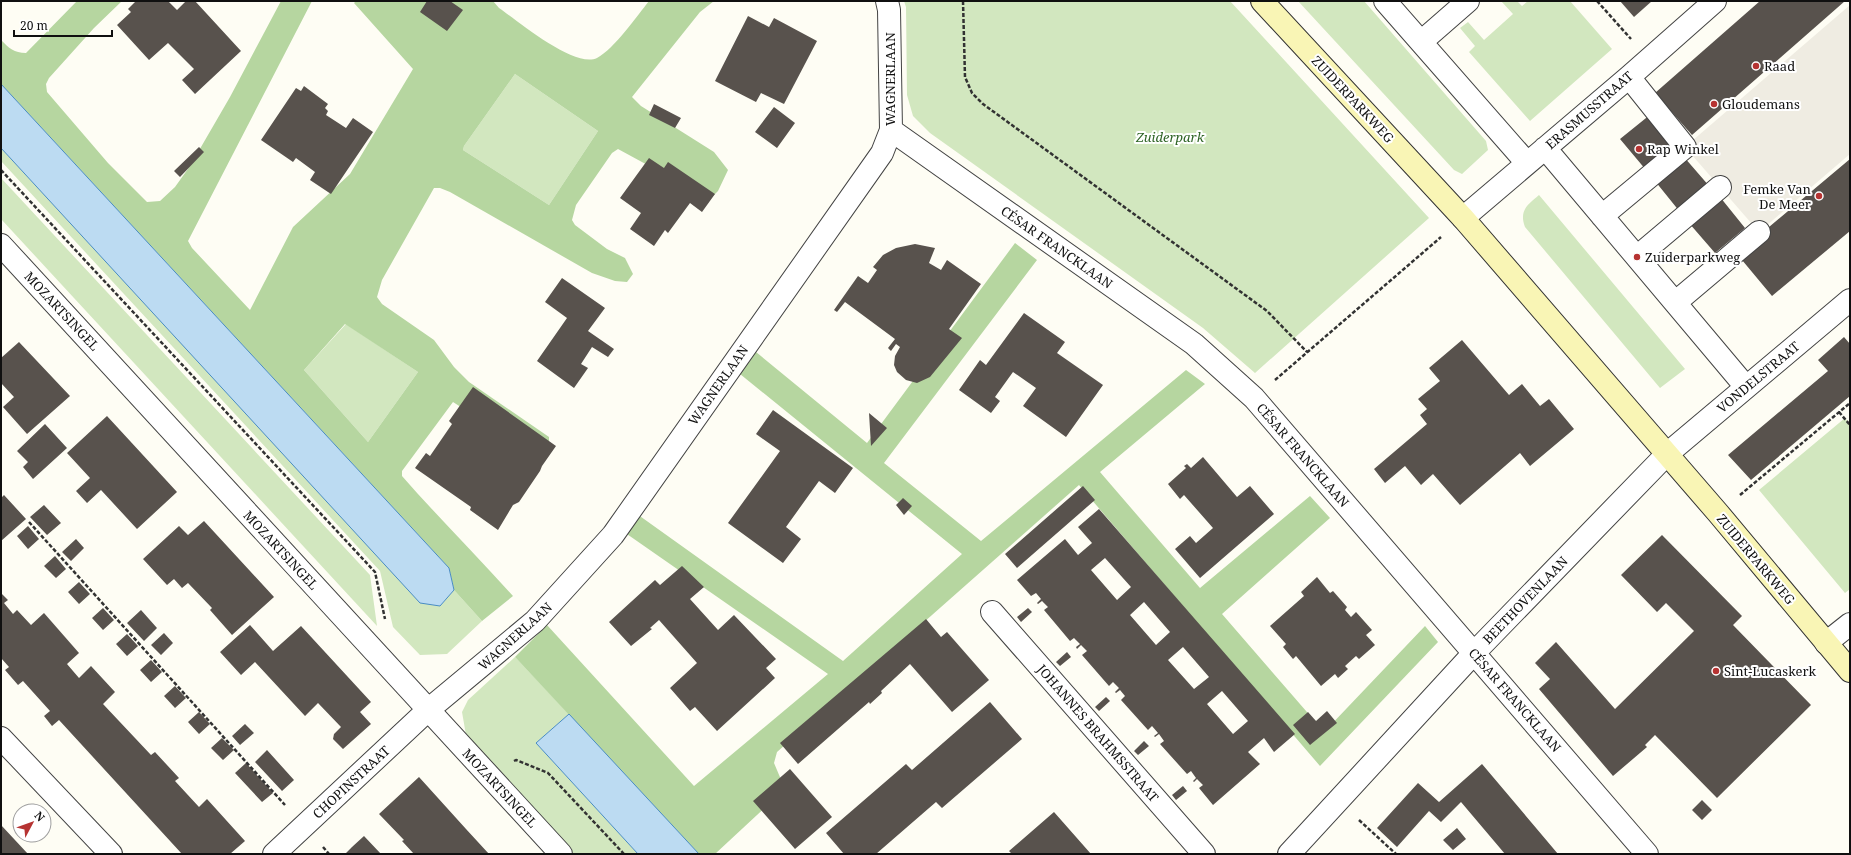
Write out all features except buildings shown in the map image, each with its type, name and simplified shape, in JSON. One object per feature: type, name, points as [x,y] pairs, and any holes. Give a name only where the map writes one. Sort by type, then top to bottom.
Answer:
[{"type":"street","name":"WAGNERLAAN","points":[[428,710],[535,621],[613,536],[882,153],[891,130],[890,10],[887,1]]},
{"type":"street","name":"ZUIDERPARKWEG","points":[[1262,1],[1463,218],[1718,513],[1850,671]]},
{"type":"street","points":[[1385,1],[1527,163]]},
{"type":"street","points":[[1421,42],[1468,1]]},
{"type":"street","name":"ERASMUSSTRAAT","points":[[1463,218],[1629,77],[1715,1]]},
{"type":"street","points":[[1602,216],[1685,146],[1629,77]]},
{"type":"street","name":"CÉSAR FRANCKLAAN","points":[[891,130],[1194,344],[1254,398],[1647,854]]},
{"type":"street","points":[[1545,148],[1746,387]]},
{"type":"street","points":[[1637,257],[1720,187]]},
{"type":"street","points":[[1676,302],[1759,232]]},
{"type":"street","name":"MOZARTSINGEL","points":[[1,245],[561,854]]},
{"type":"street","name":"VONDELSTRAAT","points":[[1667,454],[1850,300]]},
{"type":"street","name":"BEETHOVENLAAN","points":[[1289,854],[1474,652],[1667,454]]},
{"type":"street","name":"JOHANNES BRAHMSSTRAAT","points":[[992,612],[1204,854]]},
{"type":"street","points":[[1826,643],[1850,624]]},
{"type":"street","name":"CHOPINSTRAAT","points":[[274,854],[428,710]]},
{"type":"street","points":[[1,738],[111,854]]},
{"type":"path","points":[[963,1],[965,77],[972,93],[983,104],[1267,311],[1307,352]]},
{"type":"path","points":[[1597,1],[1648,59]]},
{"type":"path","points":[[1,170],[375,572],[388,633],[372,649]]},
{"type":"path","points":[[1254,398],[1463,218]]},
{"type":"path","points":[[1718,513],[1850,403]]},
{"type":"path","points":[[1839,412],[1850,425]]},
{"type":"path","points":[[29,522],[304,826]]},
{"type":"path","points":[[491,778],[516,760],[548,773],[624,854]]},
{"type":"path","points":[[1338,801],[1396,854]]},
{"type":"green space","points":[[77,1],[122,1],[94,28],[49,78],[46,84],[47,92],[108,163],[147,202],[160,201],[175,187],[190,166],[230,97],[281,1],[312,1],[188,241],[192,248],[250,310],[293,227],[350,174],[413,69],[354,3],[356,1],[493,1],[499,8],[547,42],[575,57],[587,60],[597,58],[604,54],[625,32],[649,1],[714,1],[700,12],[632,97],[641,106],[714,152],[728,170],[718,191],[710,199],[618,149],[612,153],[576,205],[572,220],[575,225],[607,249],[625,258],[633,274],[627,282],[615,281],[592,273],[450,192],[440,188],[434,188],[382,280],[377,297],[382,304],[434,340],[454,367],[469,382],[549,437],[549,441],[540,458],[453,402],[402,471],[402,476],[513,596],[482,621],[454,590],[449,568],[1,84],[1,40],[12,50],[26,53]],"holes":[[[515,74],[598,131],[549,205],[463,150],[464,146]],[[345,324],[418,372],[368,442],[304,370]]]},
{"type":"green space","name":"Zuiderpark","points":[[904,1],[1230,1],[1429,218],[1255,373],[1203,328],[930,133],[913,116],[907,95],[906,7]]},
{"type":"green space","points":[[1298,1],[1364,1],[1486,141],[1488,150],[1462,174],[1454,170]]},
{"type":"green space","points":[[1501,1],[1517,1],[1522,6],[1528,1],[1570,1],[1612,49],[1530,121],[1469,52],[1475,46],[1460,28],[1468,22],[1484,40],[1513,14]]},
{"type":"green space","points":[[515,74],[598,131],[549,205],[463,150],[464,146]]},
{"type":"green space","points":[[1,148],[420,602],[440,606],[454,590],[482,621],[447,654],[420,655],[393,627],[380,571],[1,161]]},
{"type":"green space","points":[[1,178],[370,575],[377,626],[1,219]]},
{"type":"green space","points":[[1539,195],[1685,369],[1660,388],[1525,227],[1523,217],[1525,209]]},
{"type":"green space","points":[[1015,243],[1037,260],[884,463],[981,541],[1186,370],[1205,384],[1100,472],[1200,588],[1310,496],[1330,518],[1222,614],[1313,719],[1327,729],[1425,626],[1438,642],[1320,766],[1079,485],[777,752],[774,763],[785,789],[715,854],[699,854],[515,657],[547,625],[694,786],[828,674],[624,532],[637,514],[843,661],[962,554],[740,374],[756,352],[867,443]]},
{"type":"green space","points":[[346,324],[418,372],[368,442],[304,370]]},
{"type":"green space","points":[[1845,418],[1850,424],[1850,589],[1845,593],[1759,490]]},
{"type":"green space","points":[[515,657],[569,714],[536,743],[638,854],[574,854],[466,735],[462,712],[468,700]]},
{"type":"shaded area","points":[[1850,5],[1850,154],[1759,232],[1685,147]]},
{"type":"water","points":[[1,84],[449,568],[454,590],[440,606],[420,603],[1,148]]},
{"type":"water","points":[[569,714],[699,854],[638,854],[536,743]]},
{"type":"place","name":"Raad","points":[[1756,66]]},
{"type":"place","name":"Gloudemans","points":[[1714,104]]},
{"type":"place","name":"Rap Winkel","points":[[1639,149]]},
{"type":"place","name":"Femke Van De Meer","points":[[1819,196]]},
{"type":"place","name":"Zuiderparkweg","points":[[1637,257]]},
{"type":"place","name":"Sint-Lucaskerk","points":[[1716,671]]}]
